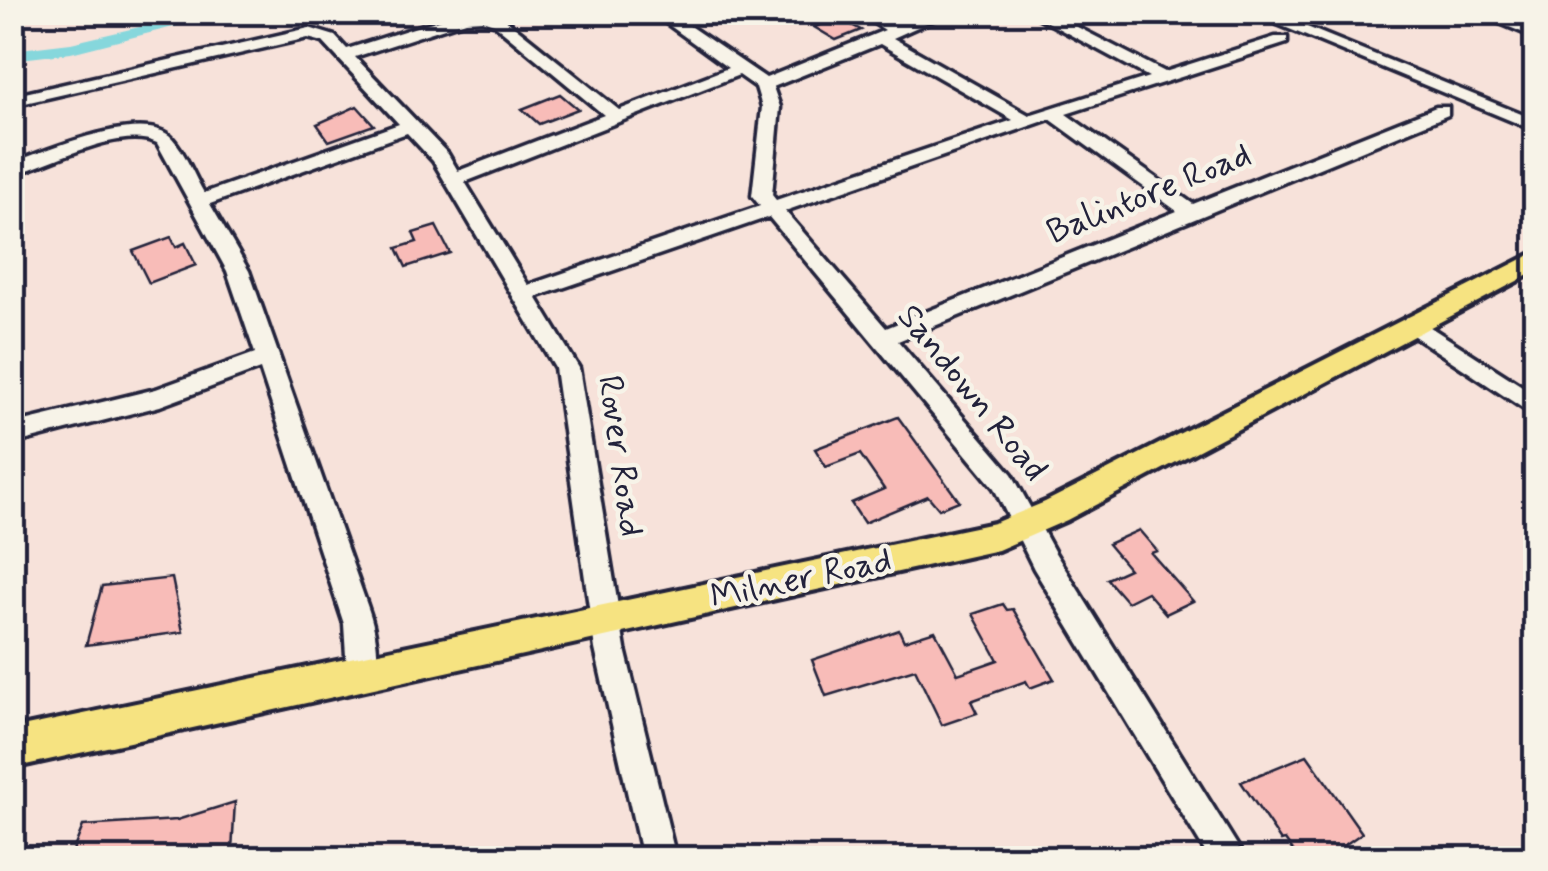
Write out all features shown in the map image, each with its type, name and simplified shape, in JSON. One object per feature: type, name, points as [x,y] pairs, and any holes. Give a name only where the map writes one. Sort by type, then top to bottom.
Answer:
[{"type":"main road","name":"Milner Road","points":[[12,749],[998,536],[1536,260]]},
{"type":"street","points":[[658,12],[764,85],[771,116],[760,190],[770,208]]},
{"type":"street","points":[[864,12],[889,35],[1027,122]]},
{"type":"street","points":[[764,85],[944,12]]},
{"type":"street","points":[[1035,12],[1162,77]]},
{"type":"street","points":[[1255,12],[1447,103],[1536,134]]},
{"type":"street","points":[[1480,12],[1536,34]]},
{"type":"street","points":[[344,55],[484,14],[499,20],[616,116]]},
{"type":"street","name":"Rover Road","points":[[12,101],[308,33],[324,36],[441,158],[568,368],[606,620],[659,858]]},
{"type":"street","points":[[522,294],[1280,40]]},
{"type":"street","points":[[453,180],[742,68]]},
{"type":"street","points":[[1447,103],[1536,126]]},
{"type":"street","name":"Balintore Road","points":[[880,338],[1447,103]]},
{"type":"street","points":[[1053,113],[1191,212]]},
{"type":"street","points":[[200,200],[409,126]]},
{"type":"street","points":[[12,168],[127,133],[149,131],[164,140],[238,271],[353,604],[359,624],[362,672]]},
{"type":"street","name":"Sandown Road","points":[[770,208],[1002,480],[1228,858]]},
{"type":"street","points":[[1413,324],[1536,408]]},
{"type":"street","points":[[12,434],[160,397],[269,357]]},
{"type":"building","points":[[838,18],[861,30],[836,40],[814,27]]},
{"type":"building","points":[[560,94],[578,109],[539,124],[522,109]]},
{"type":"building","points":[[357,106],[374,125],[329,141],[317,124]]},
{"type":"building","points":[[436,226],[450,253],[406,267],[397,248],[417,242],[413,233]]},
{"type":"building","points":[[171,237],[176,247],[185,243],[196,265],[149,283],[133,251]]},
{"type":"building","points":[[898,417],[959,501],[939,509],[928,496],[864,523],[851,503],[884,489],[860,454],[826,467],[815,449]]},
{"type":"building","points":[[1139,530],[1157,551],[1151,553],[1193,601],[1166,614],[1147,592],[1127,602],[1107,579],[1129,569],[1108,544]]},
{"type":"building","points":[[172,578],[183,632],[86,645],[102,586]]},
{"type":"building","points":[[1003,604],[1007,610],[1013,609],[1054,679],[1030,688],[1026,681],[971,701],[977,713],[942,725],[915,669],[826,696],[812,660],[899,630],[904,641],[935,631],[958,674],[998,660],[973,614]]},
{"type":"building","points":[[1307,755],[1362,833],[1326,858],[1298,858],[1285,840],[1281,841],[1241,782]]},
{"type":"building","points":[[235,802],[232,850],[206,858],[70,858],[83,826],[177,820]]},
{"type":"waterway","points":[[12,55],[71,48],[225,12]]}]
